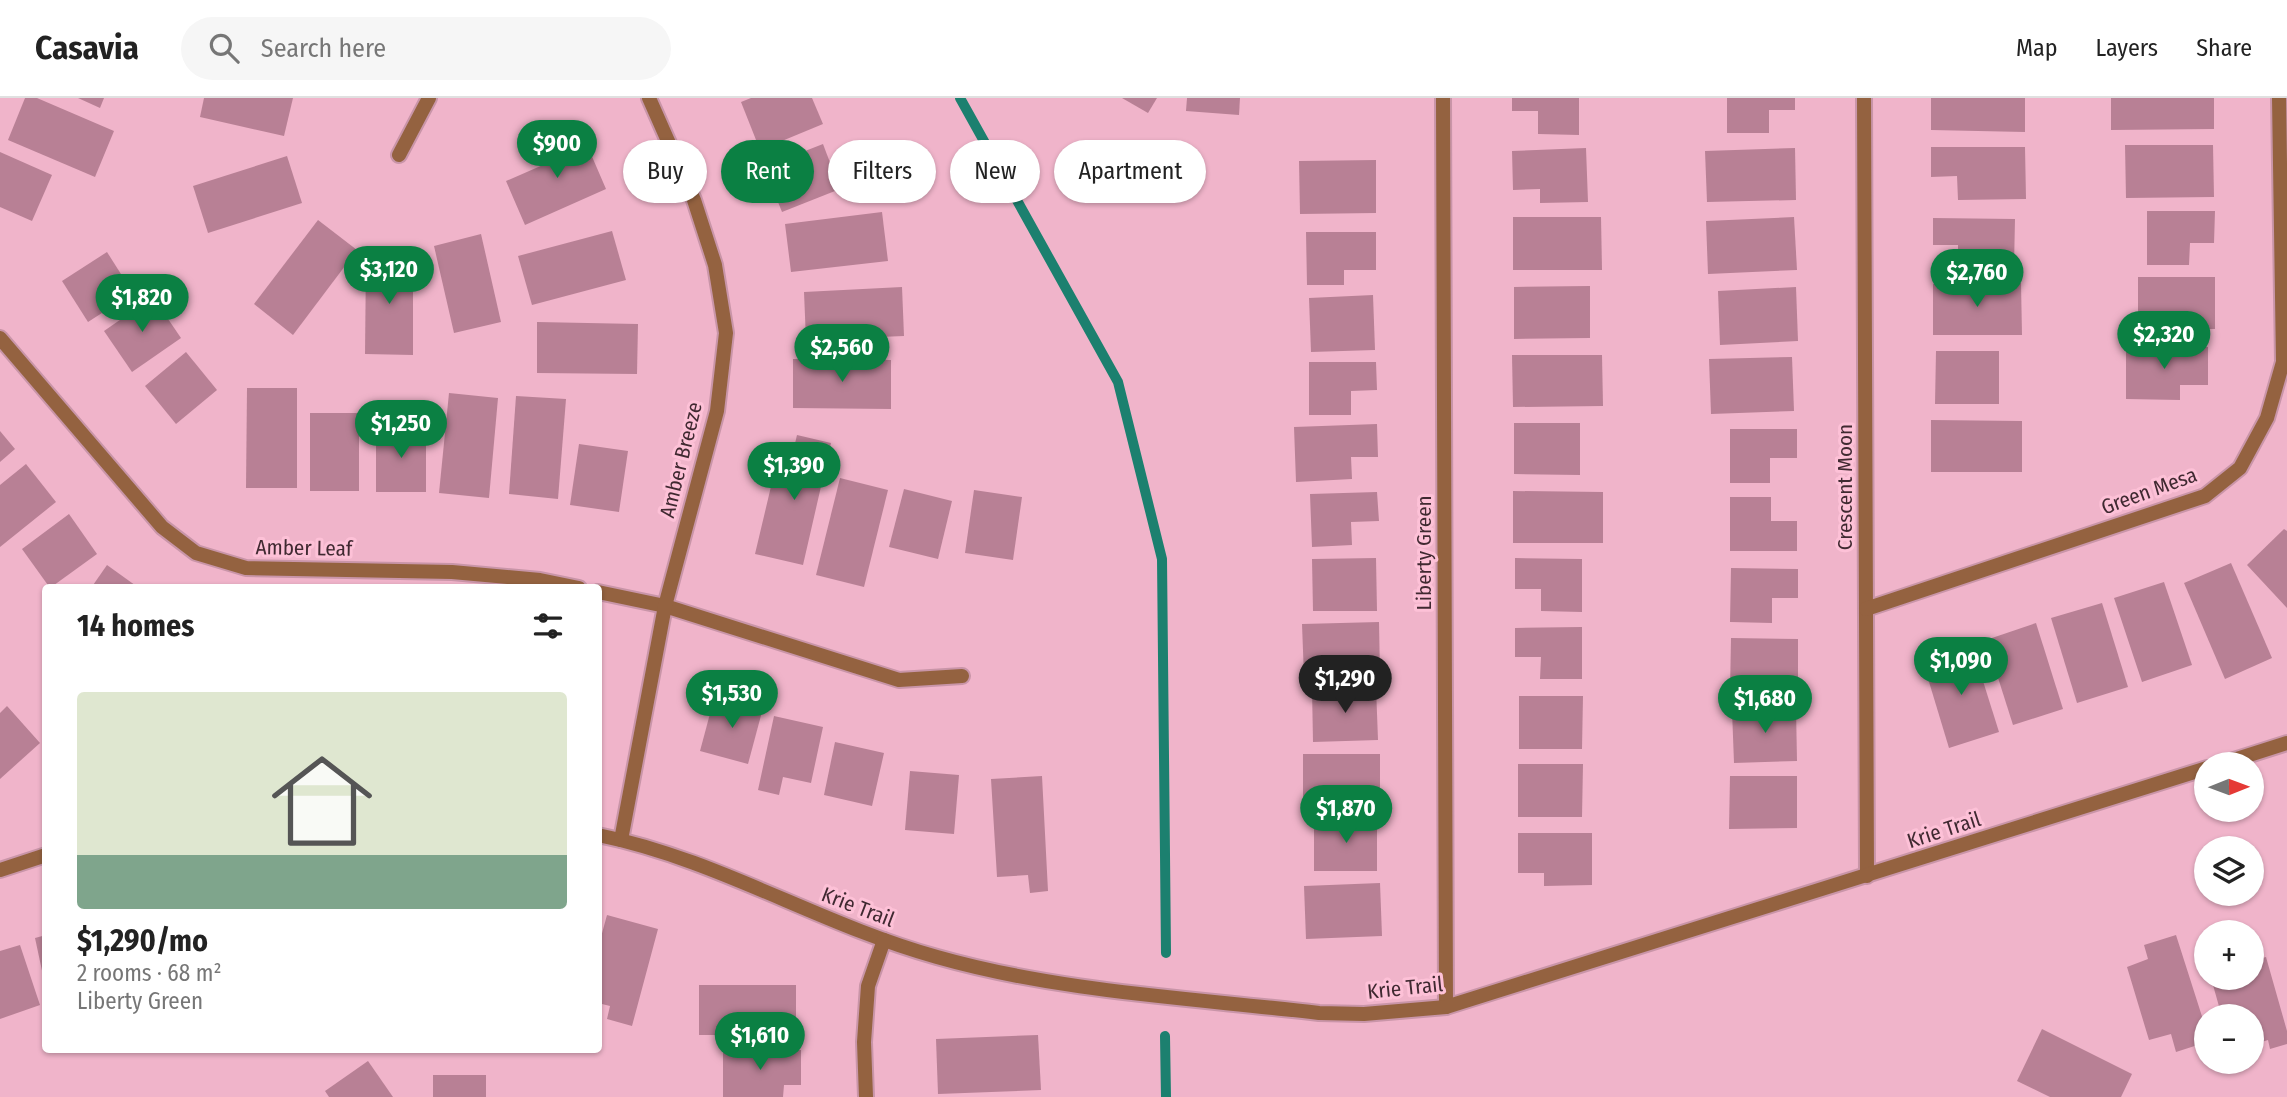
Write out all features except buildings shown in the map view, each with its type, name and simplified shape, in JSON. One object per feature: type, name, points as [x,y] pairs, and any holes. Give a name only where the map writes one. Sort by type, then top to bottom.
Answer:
[{"type":"street","points":[[399,155],[429,98]]},
{"type":"street","name":"Amber Breeze","points":[[621,840],[665,606],[716,411],[726,333],[715,265],[694,200],[649,98]]},
{"type":"street","name":"Liberty Green","points":[[1443,98],[1446,1007]]},
{"type":"street","name":"Crescent Moon","points":[[1864,98],[1867,876]]},
{"type":"street","name":"Green Mesa","points":[[1866,609],[2205,496],[2240,468],[2267,418],[2283,362],[2279,98]]},
{"type":"street","name":"Amber Leaf","points":[[0,338],[162,527],[196,553],[246,568],[452,572],[560,584]]},
{"type":"street","points":[[602,593],[665,606],[899,680],[962,676]]},
{"type":"street","points":[[2259,752],[2287,743]]},
{"type":"street","name":"Krie Trail","points":[[602,836],[696,863],[770,892],[825,919],[884,940],[936,957],[1020,978],[1319,1013],[1364,1014],[1446,1007],[2194,772]]},
{"type":"street","points":[[0,870],[42,856]]},
{"type":"street","points":[[866,1097],[864,1042],[868,986],[884,940]]},
{"type":"waterway","points":[[960,98],[1118,382],[1162,559],[1166,953]]},
{"type":"waterway","points":[[1165,1036],[1166,1097]]}]
